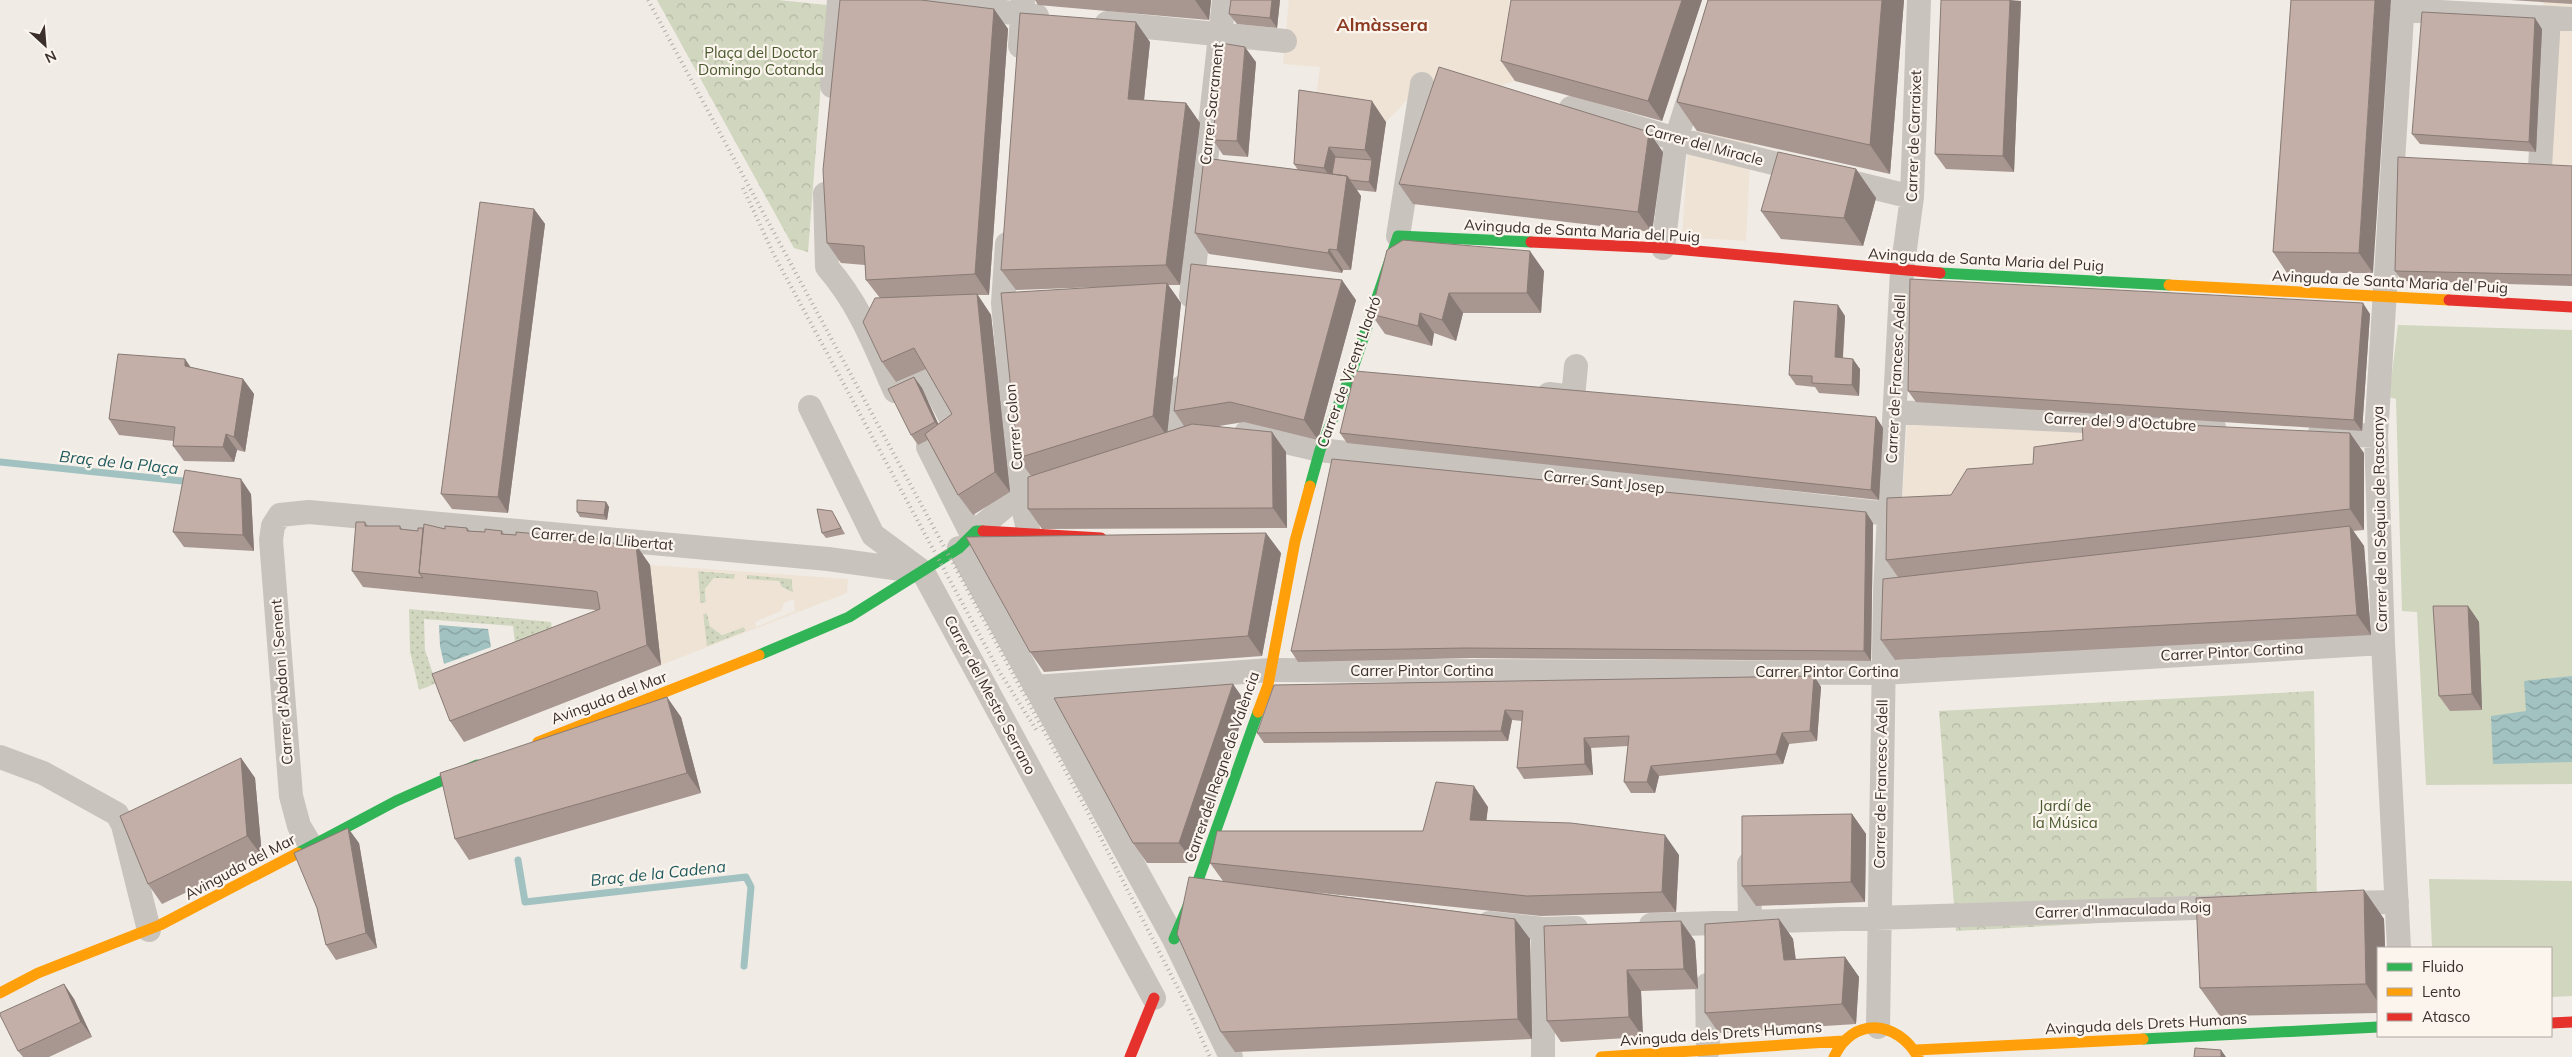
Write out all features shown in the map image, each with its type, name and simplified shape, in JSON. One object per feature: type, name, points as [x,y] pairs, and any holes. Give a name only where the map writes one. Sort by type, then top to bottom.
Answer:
[{"type":"street","points":[[831,107],[839,0]]},
{"type":"street","points":[[908,0],[1022,7],[1071,20],[1285,41]]},
{"type":"street","name":"Carrer Sacrament","points":[[1184,302],[1224,0]]},
{"type":"street","name":"Carrer de Carraixet","points":[[1902,271],[1912,197],[1919,0]]},
{"type":"street","points":[[2402,5],[2572,19]]},
{"type":"street","name":"Carrer de la Sèquia de Rascanya","points":[[2399,947],[2383,643],[2368,537],[2384,297],[2402,158],[2402,5]]},
{"type":"street","points":[[1018,65],[1022,7]]},
{"type":"street","points":[[2540,167],[2549,18]]},
{"type":"street","points":[[1664,248],[1676,139],[1699,65]]},
{"type":"street","name":"Carrer de Vicent Lladró","points":[[1291,541],[1320,450],[1361,375],[1398,236],[1422,84]]},
{"type":"street","name":"Carrer del Miracle","points":[[1554,103],[1676,139],[1912,197]]},
{"type":"street","points":[[2516,166],[2564,169]]},
{"type":"street","points":[[826,176],[827,268],[868,311],[895,390],[929,377],[958,432],[928,447],[1035,688],[1174,939],[1231,1057]]},
{"type":"street","name":"Carrer Colon","points":[[1008,224],[994,304],[1020,494],[1030,534]]},
{"type":"street","name":"Avinguda de Santa Maria del Puig","points":[[1398,236],[1664,248],[1902,271],[2572,307]]},
{"type":"street","name":"Carrer de Francesc Adell","points":[[1878,1026],[1879,918],[1871,828],[1882,673],[1895,590],[1889,514],[1902,271]]},
{"type":"street","points":[[994,304],[1029,302]]},
{"type":"street","points":[[1184,364],[1167,444],[1202,437]]},
{"type":"street","points":[[1525,392],[1573,397],[1576,366]]},
{"type":"street","name":"Carrer del Mestre Serrano","points":[[810,407],[874,535],[923,572],[1154,998]]},
{"type":"street","name":"Carrer del 9 d'Octubre","points":[[1895,412],[2237,428]]},
{"type":"street","name":"Carrer Sant Josep","points":[[1228,432],[1237,431],[1320,450],[1889,514]]},
{"type":"street","points":[[2297,431],[2376,436]]},
{"type":"street","points":[[969,538],[1020,494],[1037,485],[1075,471]]},
{"type":"street","name":"Carrer de la Llibertat","points":[[280,515],[309,512],[828,559],[923,572]]},
{"type":"street","name":"Carrer d'Abdon i Senent","points":[[280,515],[273,526],[271,540],[291,796],[299,826],[311,846]]},
{"type":"street","points":[[969,538],[1030,534],[1116,538]]},
{"type":"street","name":"Avinguda del Mar","points":[[524,747],[810,635],[850,617],[923,572],[969,538]]},
{"type":"street","name":"Carrer del Regne de València","points":[[1174,939],[1204,893],[1268,685],[1291,541]]},
{"type":"street","name":"Carrer Pintor Cortina","points":[[1035,688],[1271,670],[1882,673],[2383,643]]},
{"type":"street","points":[[0,757],[43,773],[117,814],[123,825],[149,930]]},
{"type":"street","name":"Avinguda del Mar","points":[[0,993],[26,977],[149,930],[209,901],[311,846],[435,783],[487,762]]},
{"type":"street","points":[[1749,846],[1750,922]]},
{"type":"street","points":[[2317,904],[2397,902]]},
{"type":"street","name":"Carrer d'Inmaculada Roig","points":[[1630,926],[1707,943],[1750,922],[2254,906]]},
{"type":"street","points":[[1466,921],[1543,929],[1601,927]]},
{"type":"street","points":[[1543,929],[1543,1057]]},
{"type":"street","points":[[1707,943],[1708,1050]]},
{"type":"street","name":"Avinguda del Mar","points":[[8,975],[26,977]]},
{"type":"street","points":[[1133,1056],[1154,998]]},
{"type":"street","points":[[2552,1023],[2572,1022]]},
{"type":"street","points":[[1834,1057],[1843,1041],[1865,1028],[1878,1026],[1901,1034],[1917,1054]]},
{"type":"street","name":"Avinguda dels Drets Humans","points":[[1917,1054],[2377,1027]]},
{"type":"street","name":"Avinguda dels Drets Humans","points":[[1601,1057],[1843,1041]]},
{"type":"green space","name":"Plaça del Doctor Domingo Cotanda","points":[[657,0],[778,0],[827,5],[808,252],[794,248]]},
{"type":"green space","points":[[2398,325],[2572,330],[2572,784],[2426,785],[2417,612],[2402,611],[2396,399],[2389,397]]},
{"type":"green space","points":[[698,571],[735,574],[735,579],[714,578],[705,589],[706,603],[700,603]]},
{"type":"green space","points":[[747,574],[792,579],[793,593],[780,586],[747,579]]},
{"type":"green space","points":[[409,609],[551,622],[553,638],[419,690],[410,651]],"holes":[[[424,619],[513,626],[515,643],[433,674],[425,650]]]},
{"type":"green space","points":[[707,613],[710,626],[722,635],[744,627],[746,631],[706,647],[703,614]]},
{"type":"green space","name":"Jardí de la Música","points":[[2314,691],[2317,911],[1956,931],[1939,711]]},
{"type":"green space","points":[[2429,879],[2572,881],[2572,996],[2552,997],[2552,947],[2432,947]]},
{"type":"shaded area","points":[[1289,0],[1509,0],[1515,81],[1497,87],[1422,84],[1386,122],[1314,111],[1320,67],[1283,64]]},
{"type":"shaded area","points":[[2544,2],[2572,4],[2572,176],[2535,175]]},
{"type":"shaded area","points":[[1697,131],[1751,143],[1746,241],[1682,237],[1688,148]]},
{"type":"shaded area","points":[[1908,412],[2099,414],[2096,440],[1901,518]]},
{"type":"shaded area","points":[[650,565],[848,579],[847,593],[661,665]],"holes":[[[698,571],[735,574],[734,579],[714,578],[705,589],[706,602],[700,603]],[[747,575],[792,579],[793,592],[783,589],[779,581],[747,579]],[[794,599],[795,611],[756,627],[755,622],[781,611],[784,603]],[[707,613],[710,626],[722,635],[744,627],[746,631],[707,646],[703,614]]]},
{"type":"water","points":[[439,625],[488,629],[491,647],[444,664],[440,646]]},
{"type":"water","points":[[2572,676],[2572,762],[2493,764],[2491,716],[2526,711],[2524,681]]},
{"type":"building","points":[[840,0],[921,0],[994,9],[975,274],[866,280],[864,246],[827,243],[823,170]]},
{"type":"building","points":[[1231,0],[1272,0],[1270,18],[1229,14]]},
{"type":"building","points":[[1511,0],[1682,0],[1648,101],[1501,61]]},
{"type":"building","points":[[1708,0],[1882,0],[1870,145],[1677,102]]},
{"type":"building","points":[[1941,0],[2010,0],[2003,156],[1935,154]]},
{"type":"building","points":[[2291,0],[2375,0],[2359,253],[2273,252]]},
{"type":"building","points":[[2422,12],[2535,18],[2529,142],[2412,134]]},
{"type":"building","points":[[1020,13],[1136,22],[1128,99],[1186,103],[1166,265],[1001,270]]},
{"type":"building","points":[[1221,43],[1245,47],[1237,141],[1213,140]]},
{"type":"building","points":[[1439,67],[1649,132],[1638,212],[1399,184]]},
{"type":"building","points":[[1299,90],[1372,101],[1365,150],[1329,147],[1324,168],[1294,164]]},
{"type":"building","points":[[1778,152],[1856,169],[1844,218],[1761,211]]},
{"type":"building","points":[[1335,157],[1372,160],[1369,182],[1350,180],[1347,176],[1332,174]]},
{"type":"building","points":[[2398,157],[2572,166],[2572,275],[2395,271]]},
{"type":"building","points":[[1204,158],[1347,176],[1337,250],[1329,249],[1328,253],[1195,233]]},
{"type":"building","points":[[480,202],[534,209],[498,497],[441,494]]},
{"type":"building","points":[[1403,240],[1530,251],[1527,293],[1449,293],[1442,320],[1420,313],[1418,326],[1371,314],[1387,250]]},
{"type":"building","points":[[1191,264],[1342,280],[1304,420],[1230,402],[1174,411]]},
{"type":"building","points":[[1910,279],[2363,303],[2354,420],[1908,391]]},
{"type":"building","points":[[1167,283],[1153,416],[1018,458],[1001,293]]},
{"type":"building","points":[[977,294],[995,472],[958,495],[925,434],[952,414],[914,348],[882,362],[863,322],[875,298]]},
{"type":"building","points":[[1794,301],[1838,305],[1835,357],[1853,359],[1852,385],[1812,383],[1812,376],[1789,375]]},
{"type":"building","points":[[118,354],[185,359],[185,366],[243,379],[234,437],[226,434],[223,447],[173,446],[175,427],[109,419]]},
{"type":"building","points":[[1355,371],[1876,417],[1871,490],[1340,433]]},
{"type":"building","points":[[914,377],[935,422],[911,435],[888,389]]},
{"type":"building","points":[[2082,420],[2350,433],[2350,509],[1886,560],[1887,498],[1951,495],[1967,469],[2033,464],[2034,447],[2083,440]]},
{"type":"building","points":[[1192,424],[1272,432],[1273,508],[1028,509],[1028,477]]},
{"type":"building","points":[[1332,459],[1866,512],[1864,651],[1465,648],[1291,651]]},
{"type":"building","points":[[185,470],[241,479],[243,535],[173,532]]},
{"type":"building","points":[[577,500],[606,502],[604,515],[577,512]]},
{"type":"building","points":[[817,509],[832,511],[841,528],[822,533]]},
{"type":"building","points":[[356,522],[365,522],[365,526],[400,526],[400,529],[418,531],[418,528],[423,528],[419,573],[423,578],[352,571]]},
{"type":"building","points":[[424,524],[445,529],[445,526],[467,528],[467,531],[485,532],[485,529],[502,531],[501,534],[516,535],[516,532],[538,534],[539,537],[550,538],[551,535],[570,536],[570,540],[590,542],[590,538],[600,539],[600,542],[636,545],[647,645],[450,721],[432,674],[600,609],[597,592],[594,591],[419,573]]},
{"type":"building","points":[[2350,526],[2357,615],[1881,640],[1883,579]]},
{"type":"building","points":[[1266,533],[1248,636],[1030,652],[966,537]]},
{"type":"building","points":[[2433,606],[2468,606],[2472,694],[2439,696]]},
{"type":"building","points":[[1814,676],[1810,731],[1782,733],[1776,754],[1651,766],[1647,782],[1624,782],[1629,736],[1584,738],[1585,764],[1517,768],[1523,711],[1505,710],[1501,731],[1257,733],[1274,685]]},
{"type":"building","points":[[1233,684],[1179,843],[1133,843],[1054,698]]},
{"type":"building","points":[[667,697],[687,773],[455,839],[440,773]]},
{"type":"building","points":[[241,758],[247,836],[148,884],[120,816]]},
{"type":"building","points":[[1436,782],[1474,786],[1470,820],[1571,823],[1665,835],[1662,892],[1527,896],[1210,863],[1217,831],[1423,831]]},
{"type":"building","points":[[1852,814],[1851,882],[1742,886],[1742,816]]},
{"type":"building","points":[[348,828],[366,933],[326,945],[317,908],[294,853]]},
{"type":"building","points":[[1189,877],[1515,919],[1518,1019],[1221,1032],[1177,934]]},
{"type":"building","points":[[2364,890],[2366,984],[2200,988],[2196,898]]},
{"type":"building","points":[[1779,919],[1784,960],[1845,957],[1842,1004],[1705,1013],[1705,924]]},
{"type":"building","points":[[1681,921],[1684,969],[1627,970],[1629,1017],[1547,1021],[1544,926]]},
{"type":"building","points":[[64,984],[81,1022],[18,1051],[0,1013]]},
{"type":"building","points":[[2195,1048],[2221,1050],[2221,1057],[2194,1057]]},
{"type":"waterway","name":"Braç de la Plaça","points":[[0,462],[192,482]]},
{"type":"waterway","name":"Braç de la Cadena","points":[[518,860],[525,902],[746,877],[751,887],[744,966]]},
{"type":"railway","points":[[648,0],[1085,807],[1188,1008],[1210,1057]]},
{"type":"railway","points":[[743,188],[774,255],[999,671],[1037,731]]},
{"type":"traffic: fast","points":[[1310,486],[1320,450],[1351,374],[1398,236],[1531,242]]},
{"type":"traffic: fast","points":[[1940,273],[2169,285]]},
{"type":"traffic: fast","points":[[759,655],[849,617],[959,548],[976,531],[983,531]]},
{"type":"traffic: fast","points":[[1174,939],[1194,892],[1258,712]]},
{"type":"traffic: fast","points":[[298,853],[396,801],[477,765]]},
{"type":"traffic: fast","points":[[2143,1039],[2377,1027]]},
{"type":"traffic: slow","points":[[2169,285],[2449,300]]},
{"type":"traffic: slow","points":[[1258,712],[1268,685],[1295,541],[1310,486]]},
{"type":"traffic: slow","points":[[538,742],[759,655]]},
{"type":"traffic: slow","points":[[0,993],[38,973],[160,925],[298,853]]},
{"type":"traffic: slow","points":[[1834,1057],[1842,1044],[1852,1034],[1863,1029],[1875,1028],[1887,1030],[1899,1036],[1918,1057]]},
{"type":"traffic: slow","points":[[1916,1050],[2143,1039]]},
{"type":"traffic: slow","points":[[1601,1057],[1843,1041]]},
{"type":"traffic: jam","points":[[1531,242],[1663,248],[1940,273]]},
{"type":"traffic: jam","points":[[2449,300],[2572,307]]},
{"type":"traffic: jam","points":[[983,531],[1101,538]]},
{"type":"traffic: jam","points":[[1130,1057],[1154,998]]},
{"type":"traffic: jam","points":[[2552,1023],[2572,1022]]},
{"type":"district","name":"Almàssera","points":[[1382,25]]}]
